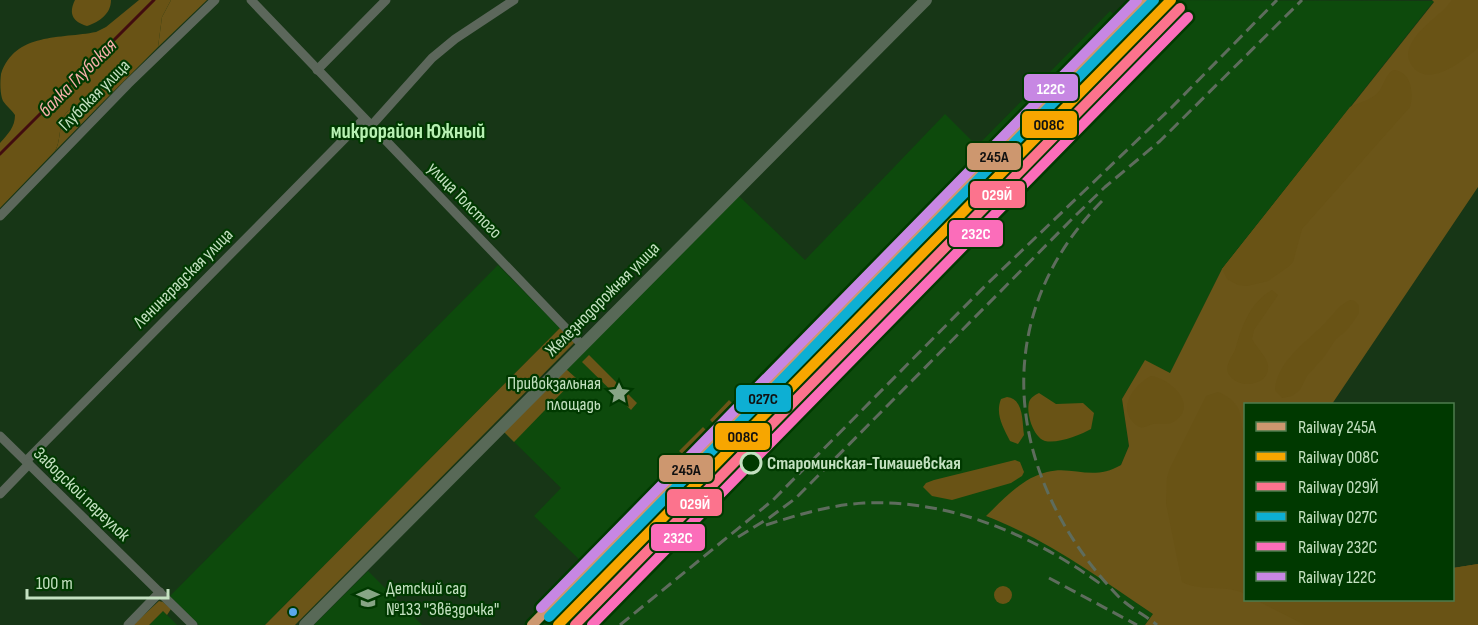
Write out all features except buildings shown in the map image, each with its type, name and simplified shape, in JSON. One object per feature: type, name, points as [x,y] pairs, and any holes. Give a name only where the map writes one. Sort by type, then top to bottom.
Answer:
[{"type":"main road","name":"Железнодорожная улица","points":[[305,625],[926,0]]},
{"type":"street","name":"Глубокая улица","points":[[0,216],[128,84],[214,0]]},
{"type":"street","name":"улица Толстого","points":[[251,0],[582,345]]},
{"type":"street","points":[[317,70],[386,0]]},
{"type":"street","name":"Ленинградская улица","points":[[0,494],[27,463],[425,64],[455,39],[514,0]]},
{"type":"street","name":"Заводской переулок","points":[[0,436],[193,625]]},
{"type":"street","points":[[128,625],[160,592]]},
{"type":"shaded area","points":[[75,0],[111,0],[104,17],[87,26],[73,17],[72,9]]},
{"type":"shaded area","points":[[139,0],[171,0],[162,17],[158,47],[98,107],[74,108],[68,111],[62,121],[55,151],[0,208],[0,143],[15,119],[15,115],[3,101],[0,84],[1,74],[8,60],[28,44],[54,37],[96,32],[106,27]]},
{"type":"shaded area","points":[[171,0],[207,0],[158,47],[162,17]]},
{"type":"shaded area","points":[[1144,0],[1434,1],[1222,269],[1170,373],[1145,361],[1122,399],[1129,446],[1121,465],[1106,473],[1091,473],[986,516],[1015,527],[1065,554],[1153,614],[1145,625],[528,625],[586,566],[534,516],[561,488],[504,432],[739,196],[805,260],[945,114],[977,146],[1110,11],[1122,22]]},
{"type":"shaded area","points":[[1432,0],[1478,0],[1478,187],[1333,403],[1244,403],[1244,601],[1454,601],[1454,568],[1478,564],[1478,625],[1145,625],[1153,614],[1052,548],[986,516],[1014,490],[1038,475],[1056,470],[1101,472],[1121,465],[1129,446],[1122,399],[1145,360],[1170,373],[1222,269],[1434,2]]},
{"type":"shaded area","points":[[1452,0],[1478,0],[1478,48],[1447,70],[1428,75],[1420,73],[1410,63],[1408,56],[1412,42]]},
{"type":"shaded area","points":[[1393,70],[1404,74],[1410,83],[1412,95],[1410,107],[1302,229],[1293,262],[1268,281],[1247,286],[1238,285],[1227,279],[1222,269],[1350,107],[1377,93]]},
{"type":"shaded area","points":[[98,107],[55,151],[62,121],[68,111],[74,108]]},
{"type":"shaded area","points":[[498,265],[560,328],[265,625],[199,625],[170,596]]},
{"type":"shaded area","points":[[1272,290],[1278,295],[1254,330],[1252,339],[1266,359],[1267,372],[1260,381],[1241,383],[1230,376],[1228,365],[1248,315],[1258,301]]},
{"type":"shaded area","points":[[1350,300],[1355,301],[1359,306],[1359,313],[1353,322],[1336,339],[1307,376],[1300,390],[1292,396],[1282,398],[1275,390],[1286,362],[1339,308]]},
{"type":"shaded area","points":[[560,328],[575,342],[295,625],[265,625]]},
{"type":"shaded area","points":[[589,355],[637,403],[631,410],[582,362]]},
{"type":"shaded area","points":[[566,369],[576,378],[514,442],[504,432]]},
{"type":"shaded area","points":[[1151,376],[1167,382],[1174,388],[1180,394],[1184,408],[1175,421],[1140,427],[1130,418],[1127,404],[1139,385]]},
{"type":"shaded area","points":[[1218,392],[1227,396],[1240,414],[1244,431],[1244,594],[1230,589],[1198,587],[1182,582],[1166,503],[1167,478],[1170,468],[1206,396]]},
{"type":"shaded area","points":[[1039,393],[1056,404],[1083,403],[1094,413],[1091,429],[1062,440],[1050,442],[1041,439],[1031,424],[1028,407],[1031,399]]},
{"type":"shaded area","points":[[1007,397],[1017,402],[1021,412],[1024,435],[1018,444],[1010,441],[999,415],[1001,399]]},
{"type":"shaded area","points":[[729,400],[736,407],[717,427],[710,420]]},
{"type":"shaded area","points":[[703,427],[710,434],[687,458],[679,451]]},
{"type":"shaded area","points":[[676,454],[683,461],[669,475],[662,468]]},
{"type":"shaded area","points":[[1015,460],[1020,462],[1024,472],[1011,483],[952,500],[932,496],[923,487],[934,480]]},
{"type":"shaded area","points":[[1478,564],[1478,625],[1305,625],[1258,601],[1454,601],[1454,568]]},
{"type":"shaded area","name":"Детский сад №133 \"Звёздочка\"","points":[[368,571],[422,625],[314,625]]},
{"type":"shaded area","points":[[1003,586],[1009,589],[1012,595],[1009,601],[1003,604],[997,601],[994,595],[997,589]]},
{"type":"shaded area","points":[[159,601],[171,609],[167,615],[163,611],[149,625],[133,625]]},
{"type":"shaded area","points":[[163,611],[177,625],[149,625]]},
{"type":"waterway","name":"балка Глубокая","points":[[0,154],[154,0]]},
{"type":"railway","points":[[620,625],[773,500],[987,284],[1172,107],[1277,0]]},
{"type":"railway","points":[[738,537],[796,498],[1076,215],[1105,187],[1160,141],[1302,0]]},
{"type":"railway","points":[[1102,201],[1064,248],[1039,297],[1026,348],[1024,400],[1033,451],[1052,502],[1080,550],[1121,599],[1157,625]]},
{"type":"railway","points":[[766,525],[814,511],[851,504],[896,503],[928,507],[959,514],[1019,536],[1048,551],[1102,585]]},
{"type":"railway","points":[[1049,578],[1137,625]]},
{"type":"rail line","name":"122С","points":[[541,608],[1137,0]]},
{"type":"rail line","name":"245А","points":[[532,625],[1148,0]]},
{"type":"rail line","name":"027С","points":[[549,617],[1154,0]]},
{"type":"rail line","name":"008С","points":[[558,625],[1171,0]]},
{"type":"rail line","name":"029Й","points":[[575,625],[1180,8]]},
{"type":"rail line","name":"232C","points":[[592,625],[1188,17]]},
{"type":"place","name":"Привокзальная площадь","points":[[619,393]]},
{"type":"place","name":"Староминская-Тимашевская","points":[[751,463]]},
{"type":"place","name":"Детский сад №133 \"Звёздочка\"","points":[[368,598]]},
{"type":"district","name":"микрорайон Южный","points":[[408,131]]}]
